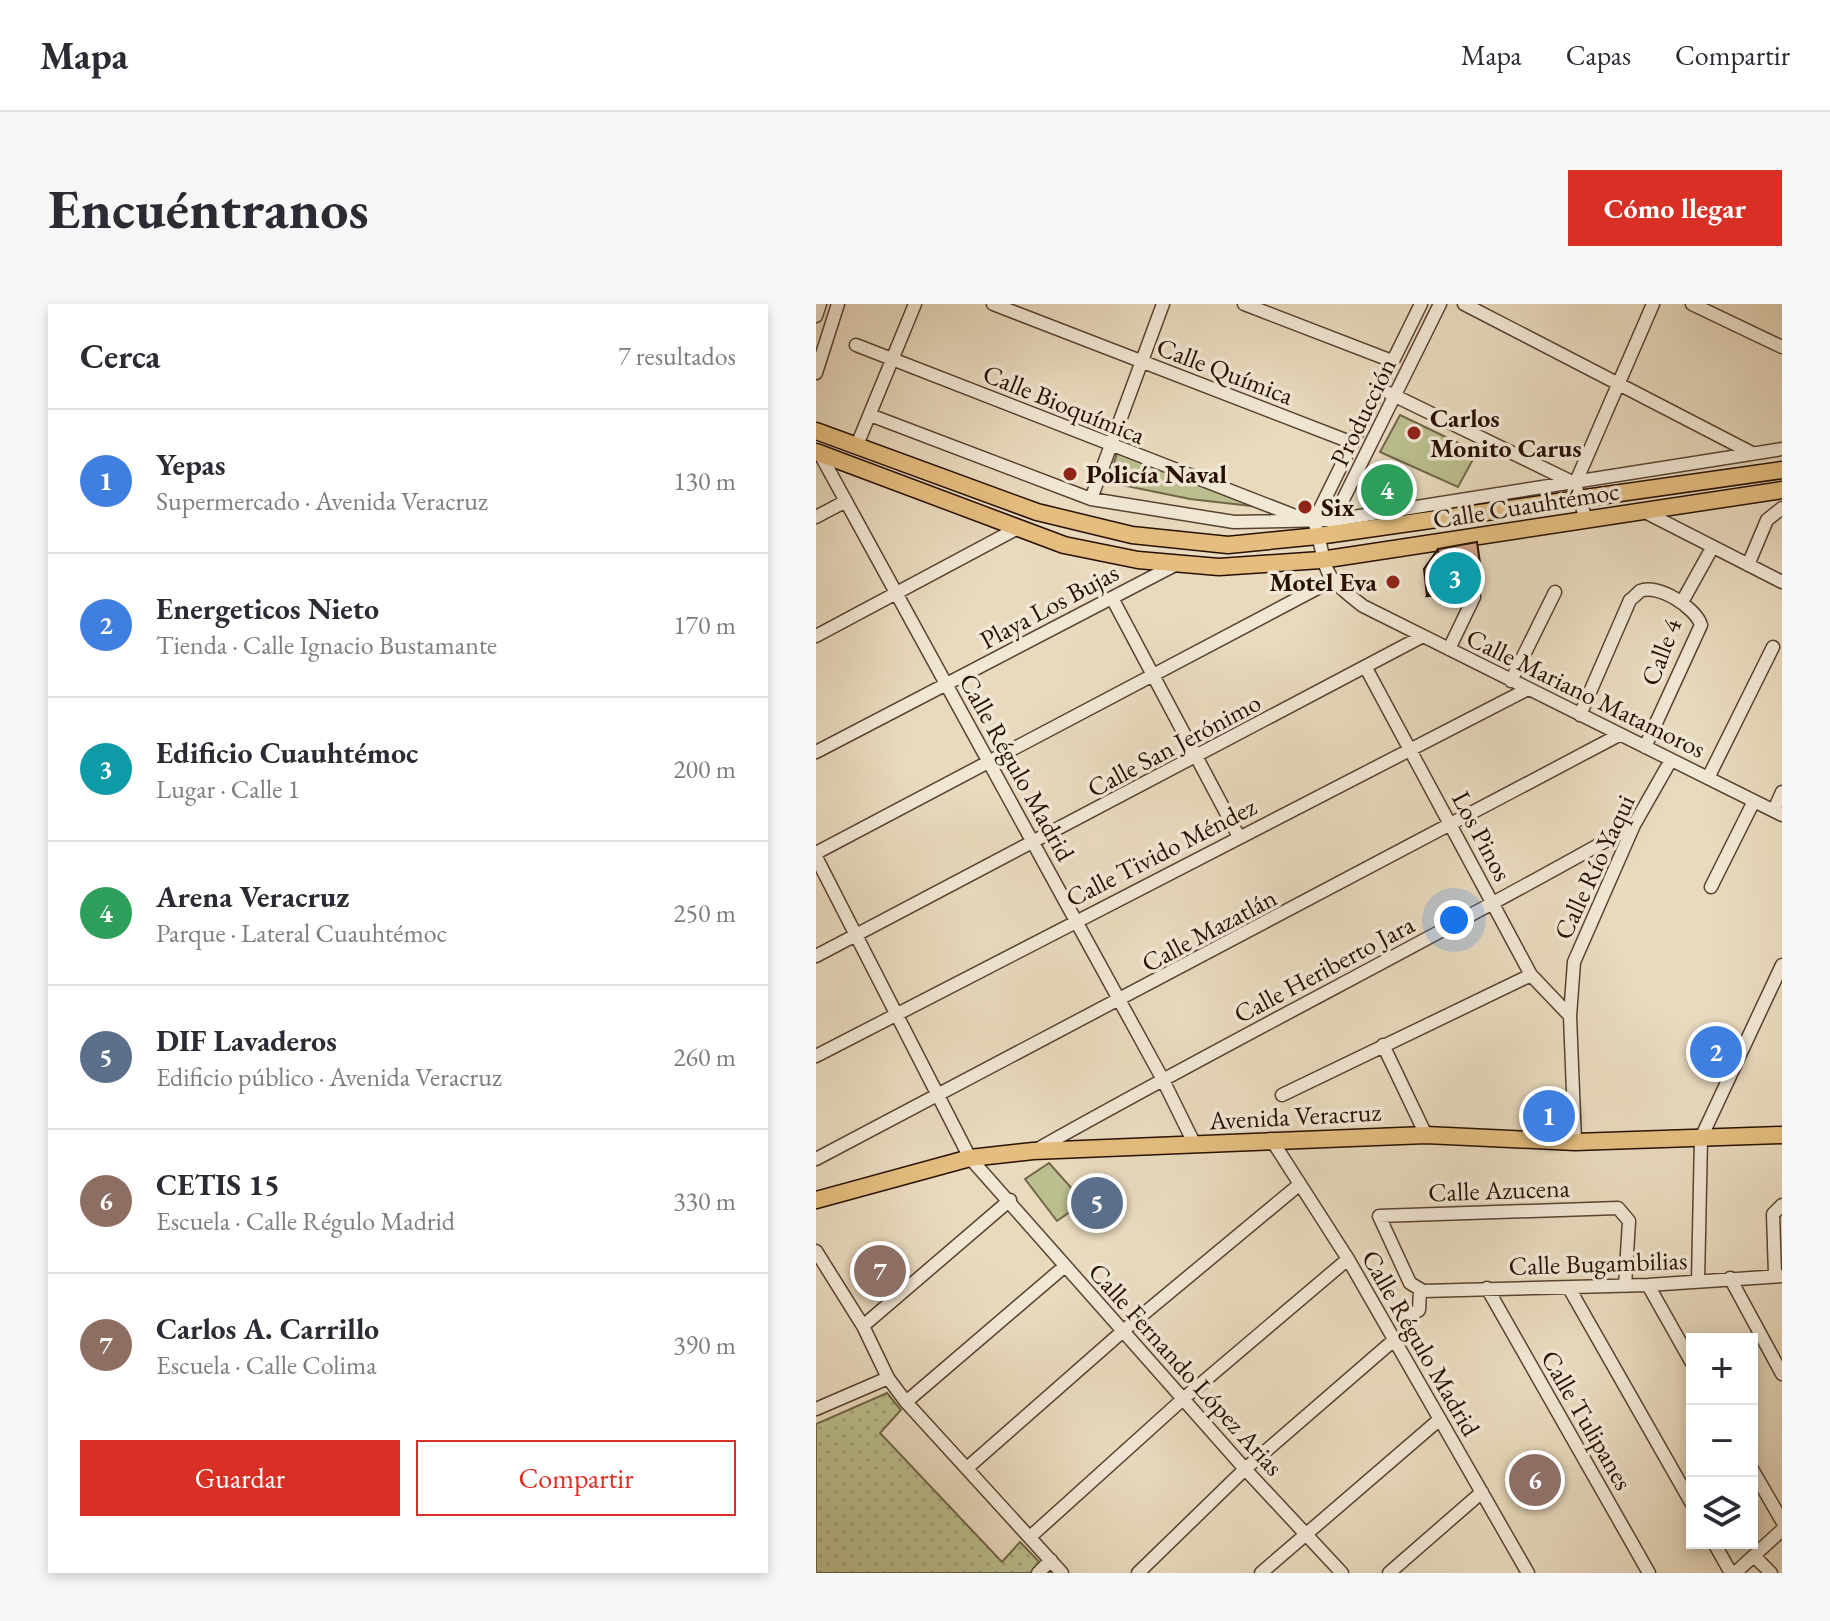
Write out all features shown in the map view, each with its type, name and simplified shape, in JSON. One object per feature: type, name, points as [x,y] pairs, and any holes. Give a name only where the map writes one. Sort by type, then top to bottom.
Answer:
[{"type":"main road","name":"Calle Cuauhtémoc","points":[[816,431],[1037,512],[1132,535],[1228,545],[1314,526],[1582,500],[1782,470]]},
{"type":"main road","name":"Calle Cuauhtémoc","points":[[818,453],[1016,529],[1097,553],[1175,565],[1272,565],[1321,560],[1782,490]]},
{"type":"main road","name":"Avenida Veracruz","points":[[816,1200],[970,1158],[1033,1151],[1426,1135],[1575,1142],[1782,1135]]},
{"type":"street","points":[[816,316],[820,304]]},
{"type":"street","points":[[816,373],[838,304]]},
{"type":"street","points":[[857,445],[915,304]]},
{"type":"street","name":"Calle Química","points":[[993,304],[1353,443]]},
{"type":"street","points":[[1091,499],[1163,304]]},
{"type":"street","points":[[1244,304],[1392,361]]},
{"type":"street","points":[[870,415],[1091,499],[1234,522],[1314,526],[1421,304]]},
{"type":"street","name":"Producción","points":[[1314,526],[1334,520],[1440,304]]},
{"type":"street","points":[[1464,304],[1753,454]]},
{"type":"street","points":[[1575,484],[1616,381],[1653,304]]},
{"type":"street","points":[[1692,304],[1782,347]]},
{"type":"street","name":"Calle Bioquímica","points":[[856,345],[1314,526]]},
{"type":"street","points":[[1380,387],[1575,484],[1586,520]]},
{"type":"street","points":[[1334,520],[1782,449]]},
{"type":"street","name":"Calle Régulo Madrid","points":[[818,453],[1034,843],[1195,1145]]},
{"type":"street","points":[[816,517],[846,501]]},
{"type":"street","points":[[1748,565],[1767,520],[1782,508]]},
{"type":"street","points":[[1643,511],[1782,582]]},
{"type":"street","name":"Calle Mariano Matamoros","points":[[1314,526],[1321,560],[1331,581],[1363,606],[1778,812]]},
{"type":"street","points":[[816,636],[1016,529]]},
{"type":"street","points":[[1580,715],[1630,600],[1640,591],[1651,589],[1682,602],[1712,548]]},
{"type":"street","name":"Playa Los Bujas","points":[[816,752],[1175,565]]},
{"type":"street","points":[[816,855],[1156,677],[1331,581]]},
{"type":"street","points":[[1511,681],[1555,592]]},
{"type":"street","points":[[1449,649],[1474,597]]},
{"type":"street","points":[[1112,598],[1239,837]]},
{"type":"street","name":"Calle 4","points":[[1645,747],[1701,625],[1698,616],[1682,602]]},
{"type":"street","name":"Calle San Jerónimo","points":[[816,956],[1423,636]]},
{"type":"street","points":[[1708,778],[1773,647]]},
{"type":"street","name":"Los Pinos","points":[[1366,668],[1531,975],[1570,1016]]},
{"type":"street","name":"Calle Tivido Méndez","points":[[816,1056],[1409,747],[1528,689]]},
{"type":"street","name":"Calle Mazatlán","points":[[816,1159],[1119,1002],[1619,735]]},
{"type":"street","name":"Calle Río Yaqui","points":[[1575,1142],[1570,1016],[1574,962],[1634,825],[1671,760]]},
{"type":"street","points":[[1778,812],[1782,792]]},
{"type":"street","points":[[1711,887],[1754,801]]},
{"type":"street","name":"Calle Heriberto Jara","points":[[1033,1151],[1162,1078],[1493,905],[1634,825]]},
{"type":"street","name":"Calle Fernando López Arias","points":[[816,855],[970,1158],[1245,1469],[1342,1573]]},
{"type":"street","points":[[1698,1282],[1701,1138],[1782,965]]},
{"type":"street","points":[[1282,1095],[1531,975]]},
{"type":"street","points":[[1383,1045],[1426,1135]]},
{"type":"street","name":"Calle Régulo Madrid","points":[[1271,1139],[1348,1259],[1525,1571]]},
{"type":"street","points":[[967,1468],[1123,1331],[1300,1184]]},
{"type":"street","points":[[863,1326],[1010,1200]]},
{"type":"street","points":[[1778,1275],[1773,1214],[1782,1205]]},
{"type":"street","name":"Calle Azucena","points":[[1418,1289],[1379,1216],[1618,1208],[1629,1221],[1625,1286]]},
{"type":"street","points":[[816,1251],[863,1326],[888,1378],[906,1402],[1062,1573]]},
{"type":"street","points":[[1030,1537],[1183,1399],[1348,1259]]},
{"type":"street","points":[[906,1402],[1065,1266]]},
{"type":"street","name":"Calle Bugambilias","points":[[1418,1289],[1625,1286],[1778,1275]]},
{"type":"street","points":[[1730,1278],[1782,1374]]},
{"type":"street","points":[[1648,1285],[1686,1352]]},
{"type":"street","name":"Calle Tulipanes","points":[[1487,1288],[1649,1573]]},
{"type":"street","points":[[1569,1288],[1686,1493]]},
{"type":"street","points":[[1402,1320],[1419,1310],[1418,1289]]},
{"type":"street","points":[[1138,1573],[1245,1469],[1394,1340]]},
{"type":"street","points":[[816,1409],[888,1378]]},
{"type":"street","points":[[1261,1573],[1440,1419]]},
{"type":"street","points":[[1757,1477],[1782,1521]]},
{"type":"street","points":[[1389,1573],[1482,1492]]},
{"type":"street","points":[[1718,1549],[1733,1573],[1782,1530]]},
{"type":"street","points":[[1754,1556],[1771,1573]]},
{"type":"street","points":[[1038,1573],[1051,1560]]},
{"type":"green space","name":"Carlos Monito Carus","points":[[1400,415],[1477,452],[1458,487],[1380,452]]},
{"type":"green space","points":[[1118,451],[1260,507],[1190,499],[1107,482]]},
{"type":"green space","points":[[1049,1163],[1084,1202],[1057,1221],[1025,1179]]},
{"type":"green space","points":[[887,1393],[901,1410],[880,1433],[1002,1562],[1020,1542],[1050,1573],[816,1573],[816,1424]]},
{"type":"building","points":[[1477,542],[1481,570],[1441,576],[1438,549]]},
{"type":"place","name":"Carlos Monito Carus","points":[[1414,433]]},
{"type":"place","name":"Policía Naval","points":[[1070,474]]},
{"type":"place","name":"Arena Veracruz","points":[[1387,490]]},
{"type":"place","name":"Six","points":[[1305,507]]},
{"type":"place","name":"Edificio Cuauhtémoc","points":[[1455,578]]},
{"type":"place","name":"Motel Eva","points":[[1393,582]]},
{"type":"place","name":"Energeticos Nieto","points":[[1716,1052]]},
{"type":"place","name":"Yepas","points":[[1549,1116]]},
{"type":"place","name":"DIF Lavaderos","points":[[1097,1203]]},
{"type":"place","name":"Carlos A. Carrillo","points":[[880,1271]]},
{"type":"place","name":"CETIS 15","points":[[1535,1480]]}]
